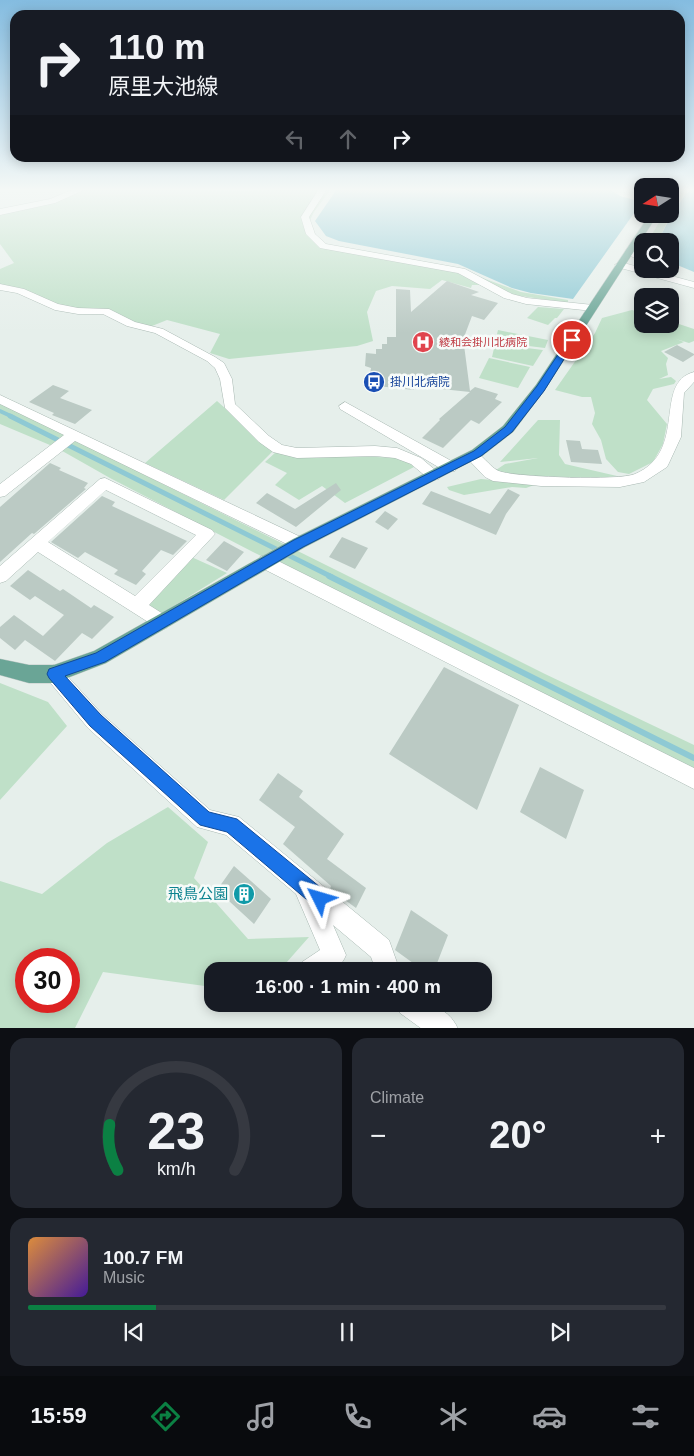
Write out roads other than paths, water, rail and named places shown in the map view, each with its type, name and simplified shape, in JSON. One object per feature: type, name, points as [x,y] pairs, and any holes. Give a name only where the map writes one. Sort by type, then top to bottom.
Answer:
[{"type":"main road","points":[[0,667],[29,674],[54,674],[100,657],[297,544],[472,456],[508,429],[540,388],[639,237]]},
{"type":"street","points":[[312,237],[323,246],[461,272],[508,296],[526,301],[593,308]]},
{"type":"street","points":[[629,252],[634,254]]},
{"type":"street","points":[[620,265],[694,285]]},
{"type":"street","points":[[679,273],[694,279]]},
{"type":"street","points":[[0,287],[20,291],[55,307],[78,311],[105,311],[131,324],[159,331],[184,346],[212,359],[220,366],[226,379],[229,405],[264,439],[278,449],[297,453],[375,451],[397,453],[416,461],[434,475]]},
{"type":"street","points":[[472,456],[490,473],[498,477],[620,482],[639,478],[662,462],[674,437],[678,392],[694,376]]},
{"type":"street","points":[[0,399],[297,544]]},
{"type":"street","points":[[345,406],[450,467]]},
{"type":"street","points":[[0,492],[73,435]]},
{"type":"street","points":[[0,576],[106,483],[207,534],[137,606]]},
{"type":"street","points":[[37,543],[162,622]]},
{"type":"street","points":[[270,560],[694,779]]},
{"type":"street","points":[[54,674],[95,720],[205,819],[231,825],[380,949],[385,962]]},
{"type":"street","points":[[304,886],[334,955],[324,962]]},
{"type":"street","points":[[421,1012],[445,1028]]},
{"type":"water","points":[[329,237],[617,237],[573,299],[531,293],[512,288],[458,264],[339,241]]},
{"type":"water","points":[[679,237],[694,237],[694,272],[679,266]]},
{"type":"waterway","points":[[0,411],[13,417]]},
{"type":"waterway","points":[[10,416],[332,577]]},
{"type":"waterway","points":[[329,576],[694,758]]},
{"type":"place","name":"綾和会掛川北病院","points":[[423,342]]},
{"type":"place","name":"掛川北病院","points":[[374,382]]},
{"type":"place","name":"飛鳥公園","points":[[244,894]]}]
